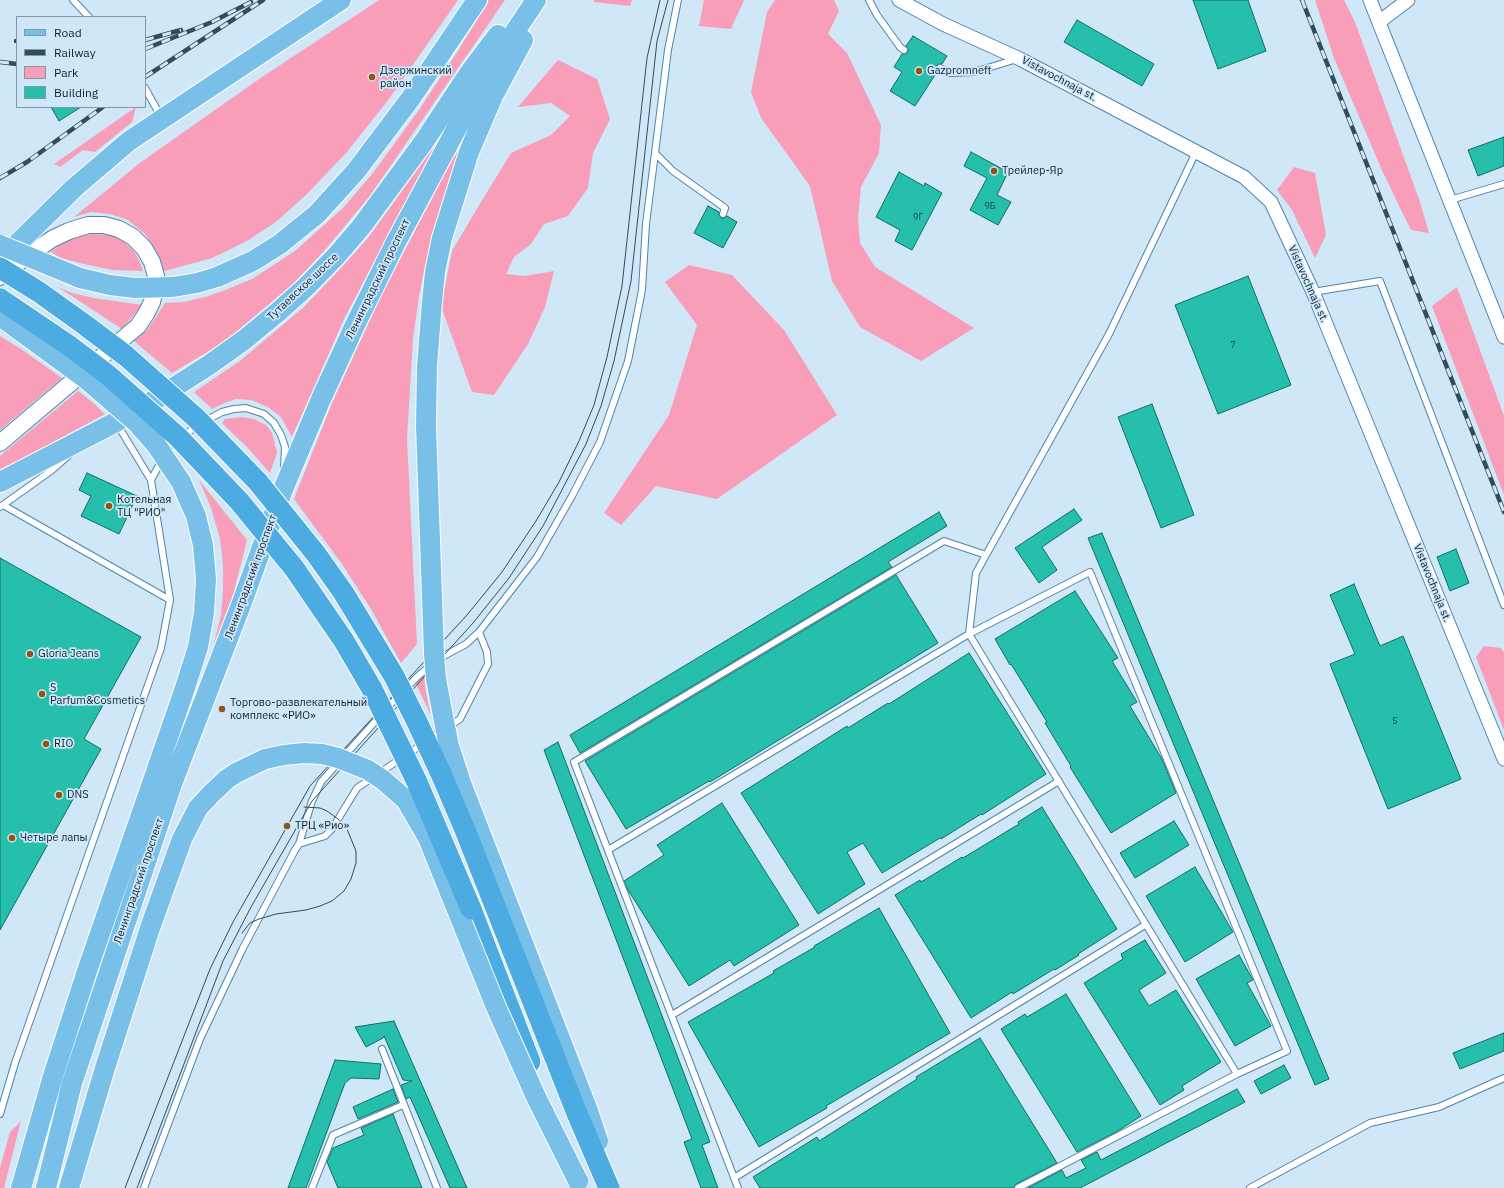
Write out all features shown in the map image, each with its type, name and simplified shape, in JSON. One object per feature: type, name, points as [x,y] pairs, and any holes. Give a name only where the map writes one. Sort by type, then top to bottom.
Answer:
[{"type":"highway","points":[[0,268],[39,292],[86,325],[126,356],[196,418],[258,482],[316,554],[343,592],[394,676],[433,756],[465,830],[576,1111],[609,1188]]},
{"type":"highway","points":[[0,299],[71,347],[108,375],[178,436],[218,478],[269,536],[325,612],[372,689],[417,782],[453,866],[580,1184]]},
{"type":"main road","points":[[0,264],[9,252],[74,188],[129,141],[341,0]]},
{"type":"main road","points":[[0,245],[80,278],[110,285],[135,288],[173,287],[197,283],[217,277],[253,261],[280,244],[317,214],[356,171],[412,98],[477,0]]},
{"type":"main road","name":"Тутаевское шоссе","points":[[0,482],[116,422],[156,399],[209,365],[244,340],[308,286],[361,227],[389,191],[470,72],[524,0]]},
{"type":"main road","name":"Ленинградский проспект","points":[[46,1188],[72,1083],[170,791],[241,605],[282,492],[321,399],[355,325],[396,242],[482,81],[536,0]]},
{"type":"main road","points":[[545,0],[493,96],[469,152],[442,238],[435,272],[427,366],[427,450],[434,654],[436,679],[449,746],[461,783],[587,1108],[613,1188]]},
{"type":"main road","name":"Ленинградский проспект","points":[[0,316],[86,379],[137,423],[157,446],[182,482],[196,516],[203,545],[206,578],[204,613],[198,647],[88,968],[53,1076],[21,1188]]},
{"type":"main road","points":[[69,1188],[105,1068],[150,928],[182,839],[198,808],[227,779],[236,773],[265,760],[284,755],[304,753],[322,754],[338,758],[368,770],[383,780],[406,800],[428,838],[536,1097],[580,1184]]},
{"type":"street","name":"Vistavochnaja st.","points":[[899,0],[943,24],[1020,59],[1244,177],[1271,202],[1313,292],[1504,759]]},
{"type":"street","points":[[1370,0],[1504,337]]},
{"type":"street","points":[[1379,22],[1408,0]]},
{"type":"street","points":[[0,277],[52,239],[69,230],[88,225],[104,225],[119,229],[133,237],[144,248],[152,262],[156,276],[152,302],[138,326],[0,443]]},
{"type":"lane","points":[[73,0],[88,16]]},
{"type":"lane","points":[[144,1188],[200,1039],[243,948],[299,844],[312,801],[321,782],[418,676],[444,655],[466,644],[478,632],[537,557],[572,496],[600,442],[628,361],[642,290],[646,224],[668,50],[678,0]]},
{"type":"lane","points":[[869,0],[877,15],[900,48],[904,50]]},
{"type":"lane","points":[[940,68],[950,73],[974,72],[1020,59]]},
{"type":"lane","points":[[146,90],[162,118]]},
{"type":"lane","points":[[1196,152],[1109,334],[976,573],[969,634],[1237,1074]]},
{"type":"lane","points":[[655,153],[673,171],[725,208],[722,214]]},
{"type":"lane","points":[[1450,200],[1504,184]]},
{"type":"lane","points":[[1313,292],[1380,281],[1504,605]]},
{"type":"lane","points":[[151,480],[170,444],[222,412],[246,408],[264,414],[274,423],[281,435],[285,447],[282,492]]},
{"type":"lane","points":[[0,1114],[15,1063],[161,648],[170,600],[151,480],[116,422]]},
{"type":"lane","points":[[94,433],[52,470],[1,506],[170,600]]},
{"type":"lane","points":[[738,1188],[574,762],[944,541],[986,555]]},
{"type":"lane","points":[[608,850],[969,634],[1090,572],[1287,1051],[1237,1074],[1018,1188]]},
{"type":"lane","points":[[299,844],[325,836],[332,829],[357,788],[460,719],[488,664],[487,652],[478,632]]},
{"type":"lane","points":[[672,1015],[1059,781]]},
{"type":"lane","points":[[734,1178],[1146,925]]},
{"type":"lane","points":[[382,1049],[436,1188]]},
{"type":"lane","points":[[1250,1188],[1370,1123],[1440,1107],[1504,1078]]},
{"type":"lane","points":[[312,1188],[333,1135],[403,1105]]},
{"type":"green space","points":[[379,0],[458,0],[389,99],[347,152],[306,195],[277,221],[247,241],[212,258],[161,272],[157,252],[145,234],[128,220],[110,214],[91,212],[74,217],[141,162],[262,77]]},
{"type":"green space","points":[[489,0],[505,0],[369,197],[324,251],[294,283],[224,342],[172,373],[134,341],[148,329],[165,303],[184,302],[205,297],[252,279],[295,251],[343,208],[373,173],[419,110]]},
{"type":"green space","points":[[594,0],[632,0],[630,6],[594,2]]},
{"type":"green space","points":[[704,0],[744,0],[731,29],[699,26]]},
{"type":"green space","points":[[775,0],[834,0],[839,11],[828,34],[847,53],[881,125],[879,153],[861,187],[858,218],[860,243],[875,267],[974,328],[921,361],[860,327],[832,281],[810,186],[761,118],[751,92],[767,12]]},
{"type":"green space","points":[[1315,0],[1344,0],[1355,22],[1420,202],[1429,233],[1411,230],[1399,206],[1381,168],[1334,58]]},
{"type":"green space","points":[[558,60],[597,79],[610,119],[593,153],[588,188],[568,216],[544,224],[531,244],[514,257],[506,274],[525,276],[554,271],[545,307],[528,344],[494,395],[472,392],[441,306],[452,251],[511,153],[551,135],[570,116],[551,103],[518,107]]},
{"type":"green space","points":[[136,108],[132,122],[95,152],[83,150],[60,167],[54,164]]},
{"type":"green space","points":[[438,141],[345,317],[292,437],[281,417],[268,407],[251,400],[236,399],[212,409],[194,392],[240,361],[304,307],[368,238]]},
{"type":"green space","points":[[462,147],[431,239],[419,296],[413,338],[407,439],[417,644],[401,663],[371,609],[342,564],[294,499],[332,403],[381,296],[454,156]]},
{"type":"green space","points":[[1294,167],[1315,173],[1326,235],[1315,258],[1292,210],[1277,190]]},
{"type":"green space","points":[[79,235],[111,235],[123,241],[134,251],[143,271],[112,270],[61,258],[51,252],[61,244]]},
{"type":"green space","points":[[689,265],[732,275],[784,330],[837,415],[717,499],[656,486],[621,525],[604,513],[669,415],[697,325],[665,282]]},
{"type":"green space","points":[[58,287],[72,293],[94,298],[142,305],[122,329]]},
{"type":"green space","points":[[1457,287],[1504,416],[1504,495],[1432,306]]},
{"type":"green space","points":[[0,336],[62,378],[0,430]]},
{"type":"green space","points":[[78,391],[105,414],[0,471],[0,456]]},
{"type":"green space","points":[[242,417],[254,419],[266,425],[272,433],[277,453],[270,473],[246,446],[222,423],[225,419]]},
{"type":"green space","points":[[199,480],[247,540],[230,607],[211,656],[221,615],[223,565],[220,539],[211,508]]},
{"type":"green space","points":[[1484,646],[1501,648],[1504,653],[1504,730],[1476,657]]},
{"type":"green space","points":[[423,668],[426,693],[431,715],[413,678]]},
{"type":"green space","points":[[21,1121],[4,1188],[0,1188],[0,1168],[10,1132]]},
{"type":"building","points":[[1193,0],[1248,0],[1266,51],[1218,69]]},
{"type":"building","points":[[1077,20],[1154,64],[1142,86],[1064,42]]},
{"type":"building","points":[[913,36],[947,56],[942,64],[936,66],[937,72],[915,106],[890,91],[902,72],[894,67],[902,54],[908,52],[906,46]]},
{"type":"building","points":[[52,108],[79,108],[59,121]]},
{"type":"building","points":[[1504,137],[1504,166],[1478,176],[1468,150]]},
{"type":"building","points":[[971,152],[1008,172],[997,195],[1011,202],[998,225],[970,210],[987,178],[964,166]]},
{"type":"building","points":[[899,172],[924,186],[925,183],[942,193],[912,250],[895,241],[900,230],[876,217]]},
{"type":"building","points":[[708,206],[719,212],[721,218],[727,216],[737,222],[723,248],[694,233]]},
{"type":"building","points":[[1248,276],[1291,385],[1218,414],[1175,305]]},
{"type":"building","points":[[1152,404],[1194,515],[1161,528],[1118,417]]},
{"type":"building","name":"Котельная ТЦ \"РИО\"","points":[[87,473],[137,496],[119,534],[81,516],[91,496],[79,490]]},
{"type":"building","points":[[1074,509],[1082,520],[1042,547],[1057,570],[1039,583],[1015,548]]},
{"type":"building","points":[[939,512],[947,526],[888,562],[892,567],[580,753],[570,735]]},
{"type":"building","points":[[1102,533],[1329,1079],[1315,1085],[1088,538]]},
{"type":"building","points":[[1456,549],[1469,583],[1450,591],[1437,557]]},
{"type":"building","name":"RIO","points":[[0,558],[141,637],[84,739],[101,749],[0,930]]},
{"type":"building","points":[[896,575],[938,643],[710,782],[709,781],[626,829],[585,761]]},
{"type":"building","points":[[1354,584],[1380,646],[1403,636],[1461,779],[1388,809],[1330,664],[1355,654],[1330,595]]},
{"type":"building","points":[[1075,591],[1118,658],[1112,661],[1137,702],[1130,706],[1162,759],[1176,793],[1111,833],[1070,767],[1071,766],[1045,723],[1047,722],[995,639]]},
{"type":"building","points":[[969,653],[1046,774],[982,815],[981,814],[882,873],[863,843],[847,852],[865,884],[818,914],[741,793],[847,726],[848,728],[888,703],[889,704]]},
{"type":"building","points":[[558,742],[710,1142],[702,1145],[718,1188],[701,1188],[684,1142],[692,1139],[544,750]]},
{"type":"building","points":[[722,803],[799,925],[734,966],[730,960],[689,986],[628,890],[624,881],[664,855],[657,845]]},
{"type":"building","points":[[1042,807],[1117,929],[1055,970],[1054,969],[1013,994],[1012,992],[971,1018],[895,895],[920,880],[921,882],[962,857],[963,858],[1019,824],[1018,822]]},
{"type":"building","points":[[1174,821],[1189,845],[1135,878],[1120,853]]},
{"type":"building","points":[[1195,867],[1233,932],[1185,962],[1146,896]]},
{"type":"building","points":[[879,908],[950,1033],[826,1106],[827,1108],[759,1147],[688,1022],[774,973],[773,971]]},
{"type":"building","points":[[1145,940],[1166,973],[1139,990],[1149,1006],[1176,990],[1221,1062],[1182,1086],[1184,1090],[1160,1105],[1084,983],[1123,959],[1121,954]]},
{"type":"building","points":[[1239,955],[1253,980],[1247,983],[1271,1026],[1235,1046],[1196,979]]},
{"type":"building","points":[[1066,994],[1141,1116],[1118,1131],[1077,1152],[1001,1029],[1025,1014],[1027,1017]]},
{"type":"building","points":[[394,1021],[467,1188],[450,1188],[410,1097],[406,1099],[401,1085],[412,1081],[403,1080],[384,1036],[366,1047],[355,1027]]},
{"type":"building","points":[[1504,1033],[1504,1051],[1460,1069],[1453,1053]]},
{"type":"building","points":[[980,1038],[1057,1163],[1016,1184],[1014,1188],[760,1188],[753,1177],[817,1137],[819,1141],[917,1079],[916,1077]]},
{"type":"building","points":[[335,1060],[381,1064],[379,1079],[351,1078],[345,1083],[306,1188],[288,1188]]},
{"type":"building","points":[[1284,1065],[1291,1078],[1261,1094],[1254,1081]]},
{"type":"building","points":[[393,1089],[398,1102],[358,1119],[353,1107]]},
{"type":"building","points":[[1237,1089],[1245,1102],[1080,1188],[1028,1188],[1062,1170],[1066,1178],[1086,1168],[1081,1160],[1097,1152],[1101,1160]]},
{"type":"building","points":[[393,1114],[422,1188],[338,1188],[327,1162],[333,1148],[364,1135],[361,1128]]},
{"type":"tram line","points":[[125,1188],[210,969],[233,922],[310,786],[467,615],[502,572],[536,521],[559,482],[579,441],[594,405],[607,357],[622,286],[647,58],[660,0]]},
{"type":"tram line","points":[[137,1188],[223,961],[251,907],[312,801],[473,623],[509,578],[543,526],[586,444],[601,406],[614,361],[631,281],[657,41],[668,0]]},
{"type":"tram line","points":[[242,933],[250,923],[259,919],[276,914],[306,910],[332,901],[344,891],[351,879],[356,863],[356,851],[347,829],[338,819],[327,811],[320,808],[304,807]]},
{"type":"railway","points":[[146,76],[263,0]]},
{"type":"railway","points":[[1302,0],[1504,512]]},
{"type":"railway","points":[[146,49],[212,22],[251,2]]},
{"type":"railway","points":[[146,40],[181,30]]},
{"type":"railway","points":[[0,62],[16,64]]},
{"type":"railway","points":[[0,178],[27,162],[102,108]]},
{"type":"place","name":"Gazpromneft","points":[[919,71]]},
{"type":"place","name":"Дзержинский район","points":[[372,77]]},
{"type":"place","name":"Трейлер-Яр","points":[[994,171]]},
{"type":"place","name":"Котельная ТЦ \"РИО\"","points":[[109,506]]},
{"type":"place","name":"Gloria Jeans","points":[[30,654]]},
{"type":"place","name":"S Parfum&Cosmetics","points":[[42,694]]},
{"type":"place","name":"Торгово-развлекательный комплекс «РИО»","points":[[222,709]]},
{"type":"place","name":"RIO","points":[[46,744]]},
{"type":"place","name":"DNS","points":[[59,795]]},
{"type":"place","name":"ТРЦ «Рио»","points":[[287,826]]},
{"type":"place","name":"Четыре лапы","points":[[12,838]]}]
